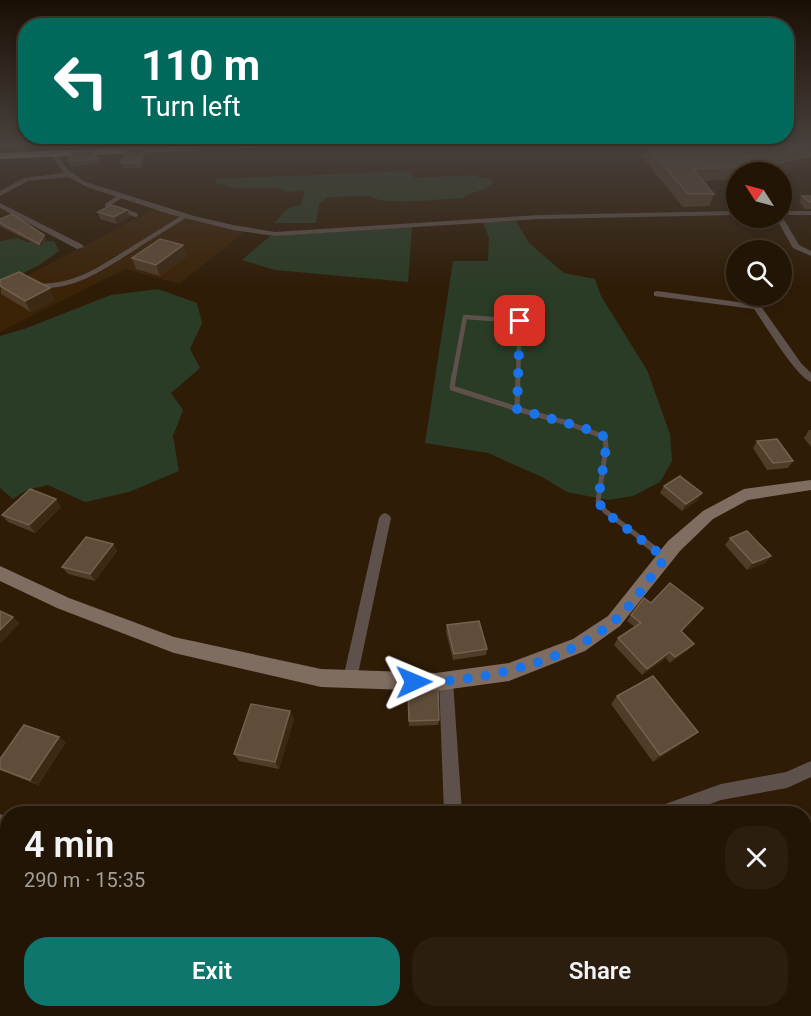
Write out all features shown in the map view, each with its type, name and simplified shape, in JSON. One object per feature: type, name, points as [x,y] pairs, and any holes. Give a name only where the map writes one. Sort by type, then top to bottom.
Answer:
[{"type":"street","points":[[112,192],[185,216],[275,234],[540,217],[726,213]]},
{"type":"street","points":[[0,205],[80,247]]},
{"type":"street","points":[[792,214],[811,213]]},
{"type":"street","points":[[787,228],[796,246],[811,254]]},
{"type":"street","points":[[657,294],[757,307],[798,365],[811,379]]},
{"type":"street","points":[[0,573],[63,603],[174,645],[321,678],[446,681],[509,672],[579,645],[614,621],[674,546],[708,515],[744,495],[811,485]]},
{"type":"street","points":[[350,680],[385,518]]},
{"type":"street","points":[[446,681],[453,806]]},
{"type":"street","points":[[682,806],[721,792],[787,780],[811,770]]},
{"type":"lane","points":[[121,196],[107,205],[136,215]]},
{"type":"lane","points":[[40,286],[57,286],[84,278],[185,216]]},
{"type":"lane","points":[[517,409],[520,321],[465,317],[452,388],[471,396],[584,428],[605,437],[606,448],[598,501],[604,511],[665,558]]},
{"type":"shaded area","points":[[154,209],[246,231],[179,284],[125,269],[0,332],[0,290]]},
{"type":"green space","points":[[304,192],[475,192],[463,198],[399,201],[386,201],[370,196],[328,197],[319,204],[316,223],[274,223],[288,208],[301,205]]},
{"type":"green space","points":[[516,221],[529,243],[564,273],[595,279],[601,296],[647,370],[670,434],[672,461],[660,482],[633,496],[608,500],[567,492],[542,477],[488,453],[425,443],[453,261],[488,261],[489,238],[483,222]]},
{"type":"green space","points":[[412,227],[408,282],[275,270],[242,260],[270,236]]},
{"type":"green space","points":[[18,238],[26,242],[54,241],[59,251],[41,264],[0,285],[0,241]]},
{"type":"green space","points":[[158,289],[197,303],[202,323],[190,349],[200,368],[171,393],[183,410],[173,436],[179,471],[129,492],[85,502],[48,485],[27,490],[13,499],[0,488],[0,336],[111,295]]},
{"type":"building","points":[[687,192],[713,192],[714,194],[688,194]]},
{"type":"building","points":[[802,196],[811,196],[811,202],[809,202]]},
{"type":"building","points":[[111,205],[127,210],[114,217],[98,212]]},
{"type":"building","points":[[12,214],[44,235],[39,244],[0,223],[0,219]]},
{"type":"building","points":[[160,239],[183,245],[156,265],[132,258]]},
{"type":"building","points":[[19,272],[50,288],[25,301],[0,286],[0,280]]},
{"type":"building","points":[[777,439],[793,461],[773,463],[757,441]]},
{"type":"building","points":[[680,476],[702,493],[686,504],[664,486]]},
{"type":"building","points":[[30,489],[56,499],[29,525],[2,515]]},
{"type":"building","points":[[747,531],[771,556],[753,563],[730,538]]},
{"type":"building","points":[[86,537],[113,544],[90,574],[62,567]]},
{"type":"building","points":[[670,583],[703,608],[681,631],[694,644],[675,657],[670,652],[647,669],[618,638],[641,623],[631,615],[644,598],[651,603]]},
{"type":"building","points":[[0,611],[13,617],[0,630]]},
{"type":"building","points":[[479,621],[487,649],[454,654],[447,625]]},
{"type":"building","points":[[653,676],[698,732],[660,755],[617,696]]},
{"type":"building","points":[[438,689],[439,720],[409,721],[408,690]]},
{"type":"building","points":[[251,704],[290,711],[275,762],[234,754]]},
{"type":"building","points":[[24,725],[59,737],[30,780],[0,769],[0,759]]},
{"type":"route","points":[[414,682],[436,682],[509,672],[579,645],[614,621],[665,558],[604,511],[598,501],[606,448],[605,437],[584,428],[517,409],[520,321]]}]
